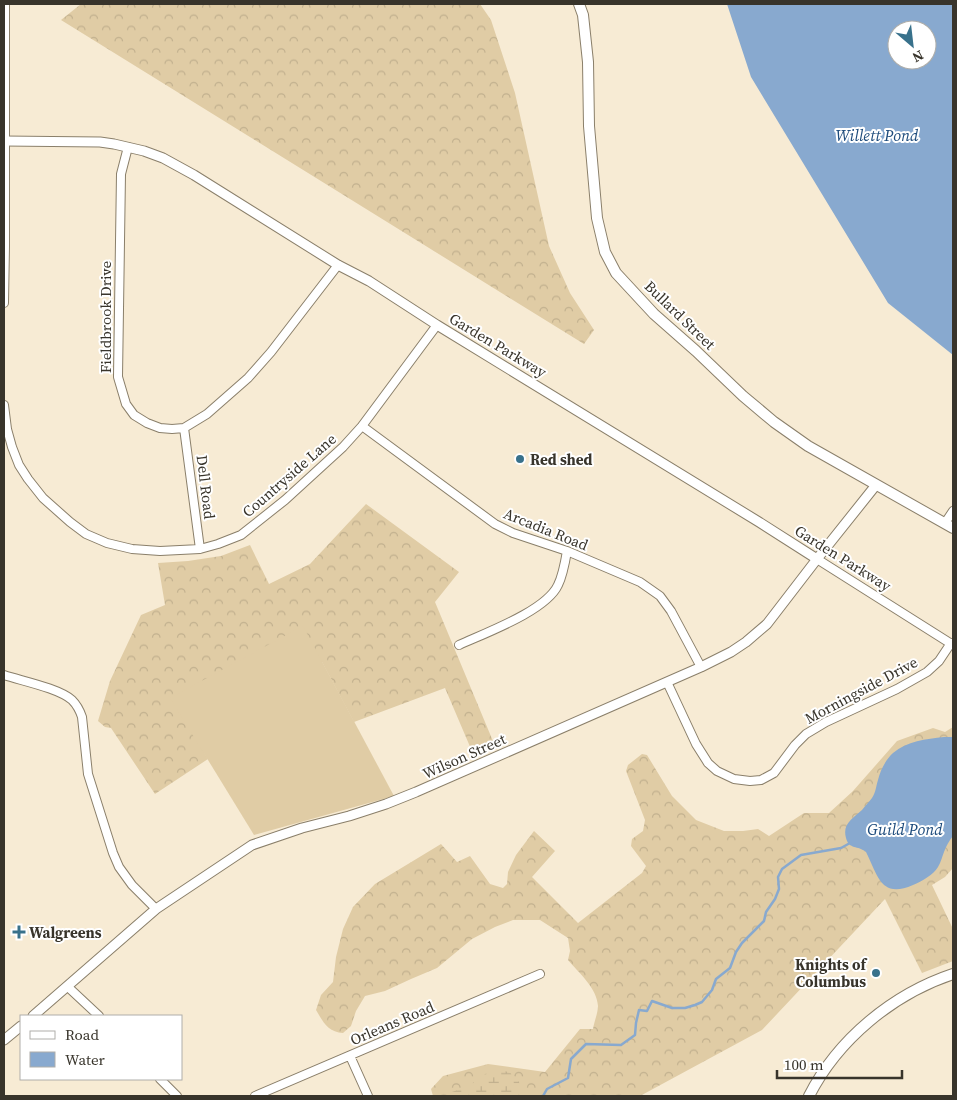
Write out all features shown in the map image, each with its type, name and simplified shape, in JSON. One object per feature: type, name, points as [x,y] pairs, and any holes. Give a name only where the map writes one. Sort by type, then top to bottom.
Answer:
[{"type":"main road","name":"Bullard Street","points":[[579,4],[583,15],[588,62],[589,126],[597,218],[605,252],[616,272],[654,314],[696,351],[742,396],[774,422],[808,446],[949,526]]},
{"type":"main road","points":[[810,1096],[818,1081],[844,1045],[867,1023],[910,993],[926,984],[953,974]]},
{"type":"street","points":[[4,303],[5,4]]},
{"type":"street","name":"Garden Parkway","points":[[4,142],[100,142],[162,158],[179,166],[759,522],[952,644]]},
{"type":"street","name":"Fieldbrook Drive","points":[[128,148],[121,174],[118,377],[126,404],[134,415],[160,428],[172,430],[184,428]]},
{"type":"street","points":[[184,428],[208,414],[248,378],[338,265]]},
{"type":"street","name":"Countryside Lane","points":[[4,405],[7,429],[12,447],[19,465],[28,480],[43,498],[86,534],[107,543],[132,549],[160,551],[200,549],[241,534],[285,500],[343,447],[362,426],[437,325]]},
{"type":"street","name":"Arcadia Road","points":[[362,426],[495,524],[513,533],[567,552],[640,582],[660,596],[701,667]]},
{"type":"street","name":"Dell Road","points":[[184,428],[200,549]]},
{"type":"street","name":"Wilson Street","points":[[35,1015],[156,909],[252,845],[302,828],[386,804],[416,792],[701,667],[731,652],[767,624],[876,485]]},
{"type":"street","points":[[949,526],[953,512]]},
{"type":"street","points":[[459,645],[524,614],[550,597],[560,581],[567,552]]},
{"type":"street","name":"Morningside Drive","points":[[667,682],[696,744],[708,763],[717,771],[734,779],[761,780],[774,773],[795,745],[806,734],[826,722],[897,689],[927,672],[939,661],[952,644]]},
{"type":"street","points":[[4,675],[62,694],[72,700],[78,709],[82,717],[88,774],[113,853],[119,867],[132,885],[156,909]]},
{"type":"street","name":"Orleans Road","points":[[255,1096],[540,974]]},
{"type":"street","points":[[68,987],[98,1015]]},
{"type":"street","points":[[4,1040],[20,1027]]},
{"type":"street","points":[[350,1056],[368,1096]]},
{"type":"street","points":[[161,1080],[177,1096]]},
{"type":"green space","points":[[81,4],[480,4],[491,20],[515,93],[549,246],[570,293],[594,330],[584,344],[61,20]]},
{"type":"green space","points":[[366,504],[459,572],[435,602],[495,746],[474,756],[445,688],[354,722],[322,662],[188,725],[208,759],[155,794],[111,728],[105,727],[98,721],[110,681],[141,615],[165,605],[158,563],[221,556],[250,545],[269,584],[310,564]]},
{"type":"green space","points":[[303,626],[394,796],[254,835],[170,698]]},
{"type":"green space","points":[[953,727],[953,868],[945,877],[932,885],[953,929],[953,961],[922,973],[885,899],[762,1030],[640,1096],[433,1096],[431,1089],[443,1076],[488,1064],[545,1072],[580,1029],[593,1029],[598,1009],[597,999],[587,981],[568,960],[570,951],[568,938],[540,920],[513,920],[495,927],[472,939],[437,968],[385,991],[365,996],[356,1011],[351,1026],[343,1033],[333,1031],[316,1010],[321,995],[333,982],[336,957],[343,929],[353,907],[375,884],[441,844],[457,862],[470,856],[490,884],[503,888],[507,884],[508,872],[516,855],[534,831],[555,851],[532,877],[578,923],[642,873],[646,866],[631,846],[632,839],[643,831],[645,820],[626,771],[628,765],[642,754],[647,755],[672,796],[696,820],[724,831],[758,829],[769,836],[804,813],[829,813],[853,791],[897,741],[933,728],[945,732]]},
{"type":"green space","points":[[493,1070],[511,1073],[518,1080],[526,1096],[445,1096],[468,1086]]},
{"type":"water","name":"Willett Pond","points":[[727,4],[953,4],[953,355],[888,303],[751,77]]},
{"type":"water","name":"Guild Pond","points":[[953,737],[953,836],[938,867],[924,880],[902,889],[887,887],[878,877],[866,852],[847,842],[845,833],[847,825],[872,798],[882,769],[893,753],[911,743]]},
{"type":"waterway","points":[[543,1096],[547,1089],[568,1078],[571,1059],[586,1044],[621,1045],[635,1035],[639,1010],[647,1011],[652,1001],[672,1008],[685,1008],[702,1002],[712,990],[716,979],[730,968],[736,952],[742,943],[764,921],[766,912],[779,889],[778,877],[782,869],[801,855],[841,848],[850,843]]},
{"type":"place","name":"Red shed","points":[[520,459]]},
{"type":"place","name":"Walgreens","points":[[19,932]]},
{"type":"place","name":"Knights of Columbus","points":[[876,973]]}]
